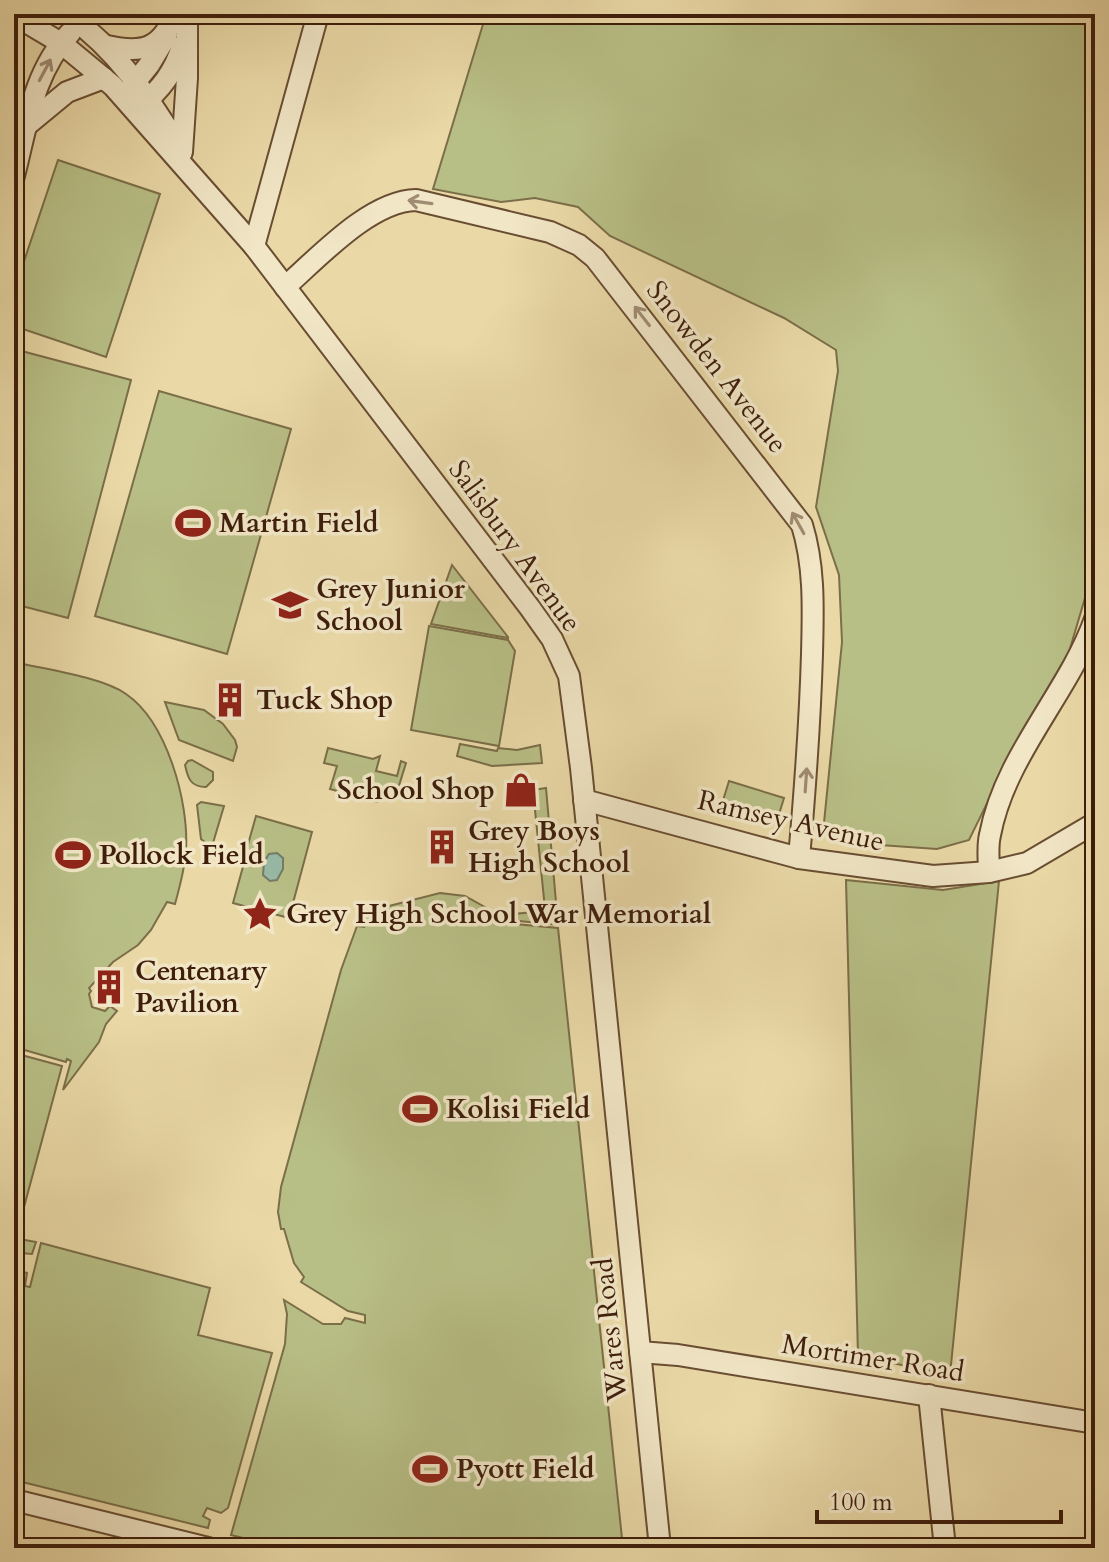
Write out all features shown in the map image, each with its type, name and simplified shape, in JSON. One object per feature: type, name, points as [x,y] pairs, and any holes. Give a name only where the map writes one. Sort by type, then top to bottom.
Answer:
[{"type":"street","points":[[136,97],[175,14]]},
{"type":"street","points":[[136,97],[162,86],[179,57],[186,14]]},
{"type":"street","points":[[182,152],[187,78],[186,14]]},
{"type":"street","points":[[254,246],[318,14]]},
{"type":"street","name":"Salisbury Avenue","points":[[14,15],[61,43],[104,78],[136,97],[182,152],[200,188]]},
{"type":"street","points":[[14,176],[35,92],[73,18]]},
{"type":"street","name":"Salisbury Avenue","points":[[73,18],[107,46],[136,97],[200,188],[254,246],[552,639],[566,667],[573,694],[615,1107]]},
{"type":"street","points":[[107,46],[124,50],[141,48],[167,34]]},
{"type":"street","points":[[27,125],[67,92],[104,78]]},
{"type":"street","name":"Snowden Avenue","points":[[285,287],[374,213],[404,200],[550,232],[572,241],[595,258],[802,525],[810,557],[813,603],[810,716],[799,858]]},
{"type":"street","points":[[989,872],[990,832],[1008,783],[1079,656],[1095,619]]},
{"type":"street","name":"Ramsey Avenue","points":[[584,800],[799,858],[921,876],[989,872],[1027,863],[1095,823]]},
{"type":"street","name":"Wares Road","points":[[615,1107],[660,1548]]},
{"type":"street","name":"Mortimer Road","points":[[640,1352],[678,1355],[1095,1423]]},
{"type":"street","points":[[929,1395],[945,1548]]},
{"type":"street","points":[[15,1503],[208,1548]]},
{"type":"green space","points":[[483,14],[1095,14],[1095,564],[1069,652],[1023,730],[969,840],[937,849],[837,842],[823,833],[842,642],[839,575],[816,507],[838,371],[836,350],[784,318],[610,236],[578,207],[535,198],[501,202],[433,189],[484,21]]},
{"type":"green space","points":[[58,160],[160,194],[106,357],[14,326],[14,291]]},
{"type":"green space","points":[[14,349],[131,380],[68,618],[14,604]]},
{"type":"green space","name":"Martin Field","points":[[159,391],[291,429],[227,654],[95,616]]},
{"type":"green space","points":[[452,565],[508,637],[508,638],[431,624]]},
{"type":"green space","points":[[429,626],[508,640],[515,651],[499,746],[411,730]]},
{"type":"green space","name":"Pollock Field","points":[[14,662],[88,678],[126,694],[153,723],[164,743],[184,809],[185,857],[175,904],[167,902],[138,945],[113,962],[89,988],[92,1007],[105,1011],[110,1006],[117,1011],[106,1024],[99,1042],[63,1090],[71,1061],[14,1047]]},
{"type":"green space","points":[[165,702],[204,710],[223,724],[237,747],[233,761],[179,740]]},
{"type":"green space","points":[[460,744],[497,751],[498,748],[517,750],[540,745],[542,763],[492,766],[457,756]]},
{"type":"green space","points":[[328,748],[373,759],[380,756],[376,771],[397,776],[401,761],[406,763],[397,792],[377,802],[330,789],[337,766],[324,763]]},
{"type":"green space","points":[[192,760],[213,772],[213,780],[206,787],[197,786],[189,778],[185,765]]},
{"type":"green space","points":[[729,781],[784,798],[776,824],[721,807]]},
{"type":"green space","points":[[546,788],[558,925],[514,918],[514,914],[545,909],[533,790]]},
{"type":"green space","points":[[201,802],[224,806],[213,843],[201,839],[197,805]]},
{"type":"green space","points":[[256,816],[312,832],[289,918],[233,903],[248,856],[245,855]]},
{"type":"green space","points":[[846,880],[943,890],[999,881],[950,1375],[858,1356]]},
{"type":"green space","points":[[440,893],[465,896],[515,924],[558,928],[623,1548],[283,1548],[231,1535],[285,1344],[287,1314],[284,1300],[323,1324],[341,1324],[345,1318],[365,1323],[365,1315],[348,1311],[301,1282],[304,1277],[294,1263],[278,1212],[281,1187],[341,970],[357,926],[365,927],[361,925],[365,912]]},
{"type":"green space","points":[[14,1053],[62,1066],[24,1207],[14,1205]]},
{"type":"green space","points":[[14,1238],[36,1242],[32,1254],[21,1253],[17,1270],[27,1273],[25,1286],[30,1287],[41,1243],[210,1288],[198,1335],[272,1353],[228,1508],[221,1513],[207,1508],[203,1516],[210,1520],[208,1528],[14,1480]]},
{"type":"shaded area","points":[[277,853],[283,858],[283,869],[277,880],[270,881],[263,875],[264,862],[269,854]]},
{"type":"place","name":"Martin Field","points":[[193,523]]},
{"type":"place","name":"Grey Junior School","points":[[290,605]]},
{"type":"place","name":"Tuck Shop","points":[[230,700]]},
{"type":"place","name":"School Shop","points":[[521,790]]},
{"type":"place","name":"Grey Boys High School","points":[[442,847]]},
{"type":"place","name":"Pollock Field","points":[[73,855]]},
{"type":"place","name":"Grey High School War Memorial","points":[[260,914]]},
{"type":"place","name":"Centenary Pavilion","points":[[109,987]]},
{"type":"place","name":"Kolisi Field","points":[[420,1109]]},
{"type":"place","name":"Pyott Field","points":[[430,1469]]}]
